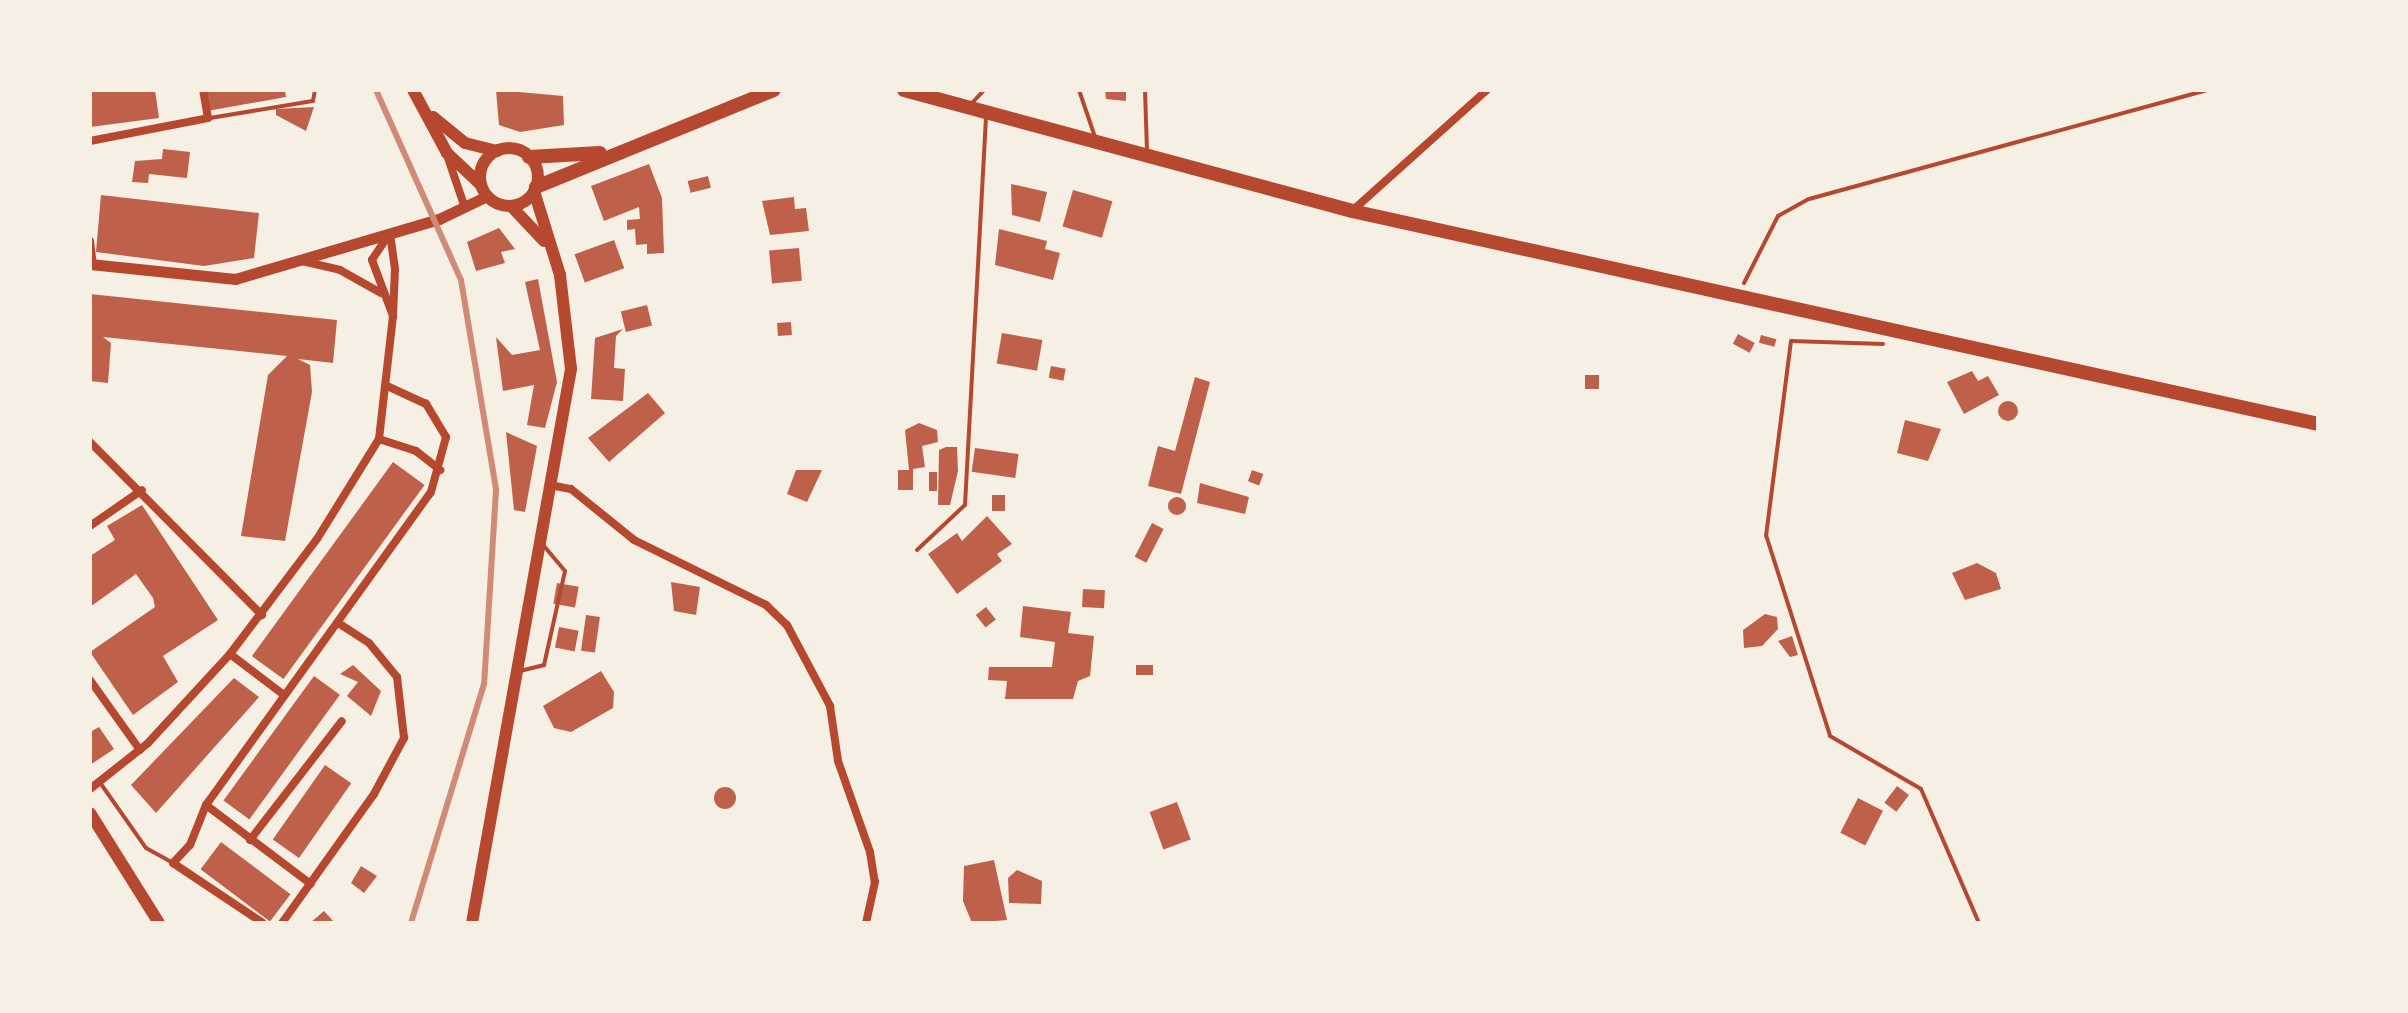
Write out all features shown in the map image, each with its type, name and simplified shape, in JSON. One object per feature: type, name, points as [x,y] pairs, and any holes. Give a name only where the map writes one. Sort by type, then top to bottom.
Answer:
[{"type":"main road","points":[[413,90],[447,153],[484,191],[511,206],[548,247]]},
{"type":"main road","points":[[511,206],[535,189],[612,151],[774,90]]},
{"type":"main road","points":[[904,90],[1352,211],[1735,300],[2318,424]]},
{"type":"main road","points":[[425,109],[465,143],[497,151],[529,157],[612,151]]},
{"type":"main road","points":[[484,191],[483,165],[497,151]]},
{"type":"main road","points":[[472,923],[555,486],[570,329],[529,157]]},
{"type":"main road","points":[[90,813],[159,923]]},
{"type":"street","points":[[90,141],[208,118],[203,90]]},
{"type":"street","points":[[1352,211],[1487,90]]},
{"type":"street","points":[[447,153],[465,208]]},
{"type":"street","points":[[90,241],[92,264],[235,279],[465,208],[484,191]]},
{"type":"street","points":[[390,233],[372,260],[382,294],[393,316]]},
{"type":"street","points":[[90,789],[101,784],[140,750],[230,654],[262,615],[379,439],[393,316],[390,233]]},
{"type":"street","points":[[301,261],[340,270],[382,294]]},
{"type":"street","points":[[263,923],[173,863],[190,845],[206,805],[284,695],[340,624],[440,470],[446,437],[426,404],[385,385]]},
{"type":"street","points":[[379,439],[416,451],[440,470]]},
{"type":"street","points":[[90,442],[142,490],[262,615]]},
{"type":"street","points":[[555,486],[571,489],[634,540],[766,605],[787,625],[830,706],[838,761],[870,852],[875,882],[866,923]]},
{"type":"street","points":[[90,526],[142,490]]},
{"type":"street","points":[[282,923],[311,884],[404,738],[397,677],[369,643],[340,624]]},
{"type":"street","points":[[230,654],[284,695]]},
{"type":"street","points":[[90,680],[140,750]]},
{"type":"street","points":[[250,840],[342,721]]},
{"type":"street","points":[[206,805],[311,884]]},
{"type":"lane","points":[[208,118],[313,101],[315,90]]},
{"type":"lane","points":[[969,107],[984,90]]},
{"type":"lane","points":[[1079,90],[1096,143]]},
{"type":"lane","points":[[1145,90],[1147,158]]},
{"type":"lane","points":[[917,550],[965,505],[987,111]]},
{"type":"lane","points":[[520,671],[544,665],[565,571],[544,546]]},
{"type":"lane","points":[[101,784],[146,848],[173,863]]},
{"type":"path","points":[[1735,300],[1778,216],[1809,199],[2207,90]]},
{"type":"path","points":[[1893,333],[1879,347],[1791,341],[1766,535],[1830,736],[1921,789],[1979,923]]},
{"type":"building","points":[[155,90],[159,118],[90,127],[90,92]]},
{"type":"building","points":[[204,90],[285,90],[286,97],[207,111]]},
{"type":"building","points":[[496,90],[563,96],[564,125],[520,132],[499,125]]},
{"type":"building","points":[[1105,90],[1126,90],[1126,101],[1106,99]]},
{"type":"building","points":[[314,107],[306,131],[276,115],[276,109]]},
{"type":"building","points":[[163,149],[190,152],[187,178],[149,174],[148,183],[132,182],[135,161],[162,159]]},
{"type":"building","points":[[649,164],[662,198],[664,253],[647,254],[647,244],[636,245],[635,229],[627,230],[627,220],[640,219],[639,207],[604,221],[591,186]]},
{"type":"building","points":[[708,176],[711,188],[691,193],[688,181]]},
{"type":"building","points":[[1011,184],[1047,192],[1040,222],[1012,215]]},
{"type":"building","points":[[1073,190],[1112,201],[1102,238],[1063,227]]},
{"type":"building","points":[[101,195],[259,213],[254,258],[204,266],[96,252]]},
{"type":"building","points":[[794,197],[795,209],[806,208],[809,231],[770,235],[762,201]]},
{"type":"building","points":[[499,228],[515,249],[501,252],[505,263],[476,271],[467,242]]},
{"type":"building","points":[[999,229],[1047,241],[1045,249],[1060,253],[1053,280],[995,265]]},
{"type":"building","points":[[614,240],[624,268],[585,283],[575,254]]},
{"type":"building","points":[[799,248],[802,281],[772,283],[769,251]]},
{"type":"building","points":[[538,279],[557,382],[545,428],[527,425],[534,385],[503,391],[496,337],[512,355],[540,350],[525,282]]},
{"type":"building","points":[[90,294],[337,320],[333,363],[298,359],[310,365],[312,392],[285,541],[241,536],[268,375],[287,356],[103,337],[111,343],[108,383],[90,381]]},
{"type":"building","points":[[647,305],[652,325],[626,332],[621,312]]},
{"type":"building","points":[[791,322],[792,335],[778,336],[777,323]]},
{"type":"building","points":[[623,329],[616,336],[614,368],[625,369],[623,401],[591,399],[595,338]]},
{"type":"building","points":[[1002,333],[1042,340],[1037,371],[997,364]]},
{"type":"building","points":[[1738,334],[1755,343],[1750,353],[1733,344]]},
{"type":"building","points":[[1761,335],[1776,339],[1774,347],[1759,343]]},
{"type":"building","points":[[1051,366],[1066,369],[1063,381],[1049,378]]},
{"type":"building","points":[[1972,371],[1978,381],[1988,376],[1999,395],[1964,414],[1947,382]]},
{"type":"building","points":[[1585,375],[1599,375],[1599,389],[1585,389]]},
{"type":"building","points":[[1195,377],[1210,382],[1181,494],[1148,486],[1158,446],[1175,451]]},
{"type":"building","points":[[648,393],[665,413],[609,462],[588,438]]},
{"type":"building","points":[[2008,401],[2015,404],[2018,411],[2015,418],[2008,421],[2001,418],[1998,411],[2001,404]]},
{"type":"building","points":[[1905,420],[1941,429],[1928,461],[1897,453]]},
{"type":"building","points":[[919,423],[937,430],[938,442],[922,446],[925,467],[913,469],[913,490],[898,490],[898,470],[909,470],[905,430]]},
{"type":"building","points":[[506,432],[537,446],[525,512],[514,510]]},
{"type":"building","points":[[957,447],[958,471],[950,505],[938,505],[939,450]]},
{"type":"building","points":[[975,448],[1019,454],[1015,478],[972,472]]},
{"type":"building","points":[[393,462],[425,485],[283,679],[252,656]]},
{"type":"building","points":[[796,470],[822,470],[807,502],[787,494]]},
{"type":"building","points":[[1252,470],[1263,474],[1259,485],[1248,481]]},
{"type":"building","points":[[929,472],[937,472],[937,491],[929,491]]},
{"type":"building","points":[[1200,483],[1249,497],[1245,514],[1197,503]]},
{"type":"building","points":[[992,495],[1005,495],[1005,511],[992,511]]},
{"type":"building","points":[[1177,497],[1186,506],[1177,515],[1168,506]]},
{"type":"building","points":[[142,505],[218,620],[163,656],[178,682],[133,715],[90,652],[155,607],[153,598],[136,574],[90,607],[90,556],[115,540],[107,526]]},
{"type":"building","points":[[987,516],[1012,544],[997,554],[1002,561],[957,594],[928,554],[957,533],[962,541]]},
{"type":"building","points":[[1152,523],[1164,529],[1146,563],[1135,557]]},
{"type":"building","points":[[1977,563],[1996,573],[2001,589],[1965,600],[1952,573]]},
{"type":"building","points":[[671,582],[700,587],[696,615],[674,611]]},
{"type":"building","points":[[557,583],[579,587],[575,608],[553,604]]},
{"type":"building","points":[[1083,589],[1105,590],[1104,608],[1082,607]]},
{"type":"building","points":[[1023,606],[1071,612],[1068,633],[1094,636],[1090,676],[1078,681],[1073,699],[1005,699],[1007,681],[988,680],[989,667],[1052,667],[1055,642],[1020,637]]},
{"type":"building","points":[[986,607],[996,620],[986,628],[976,615]]},
{"type":"building","points":[[1765,614],[1777,617],[1778,629],[1762,646],[1744,648],[1743,630]]},
{"type":"building","points":[[586,615],[600,617],[595,653],[581,651]]},
{"type":"building","points":[[559,627],[579,631],[575,651],[555,648]]},
{"type":"building","points":[[1792,636],[1798,655],[1790,657],[1778,641]]},
{"type":"building","points":[[353,665],[381,691],[371,716],[347,696],[358,682],[340,674]]},
{"type":"building","points":[[1136,665],[1153,665],[1153,675],[1136,675]]},
{"type":"building","points":[[601,671],[614,692],[613,708],[571,732],[554,728],[543,706]]},
{"type":"building","points":[[314,676],[340,695],[249,819],[223,801]]},
{"type":"building","points":[[234,678],[259,697],[156,813],[131,785]]},
{"type":"building","points":[[99,727],[114,749],[90,765],[90,732]]},
{"type":"building","points":[[325,765],[351,783],[299,858],[273,840]]},
{"type":"building","points":[[1897,786],[1909,795],[1896,812],[1884,803]]},
{"type":"building","points":[[725,787],[733,790],[736,798],[733,806],[725,809],[717,806],[714,798],[717,790]]},
{"type":"building","points":[[1858,798],[1883,811],[1865,845],[1840,833]]},
{"type":"building","points":[[1177,802],[1191,840],[1163,850],[1150,812]]},
{"type":"building","points":[[221,842],[290,894],[270,922],[201,869]]},
{"type":"building","points":[[994,860],[1007,920],[972,923],[963,901],[964,866]]},
{"type":"building","points":[[361,866],[377,876],[364,893],[351,883]]},
{"type":"building","points":[[1017,870],[1042,881],[1041,904],[1009,903],[1008,878]]},
{"type":"building","points":[[324,911],[335,923],[310,923]]},
{"type":"railway","points":[[376,90],[461,280],[496,490],[484,684],[411,923]]}]
